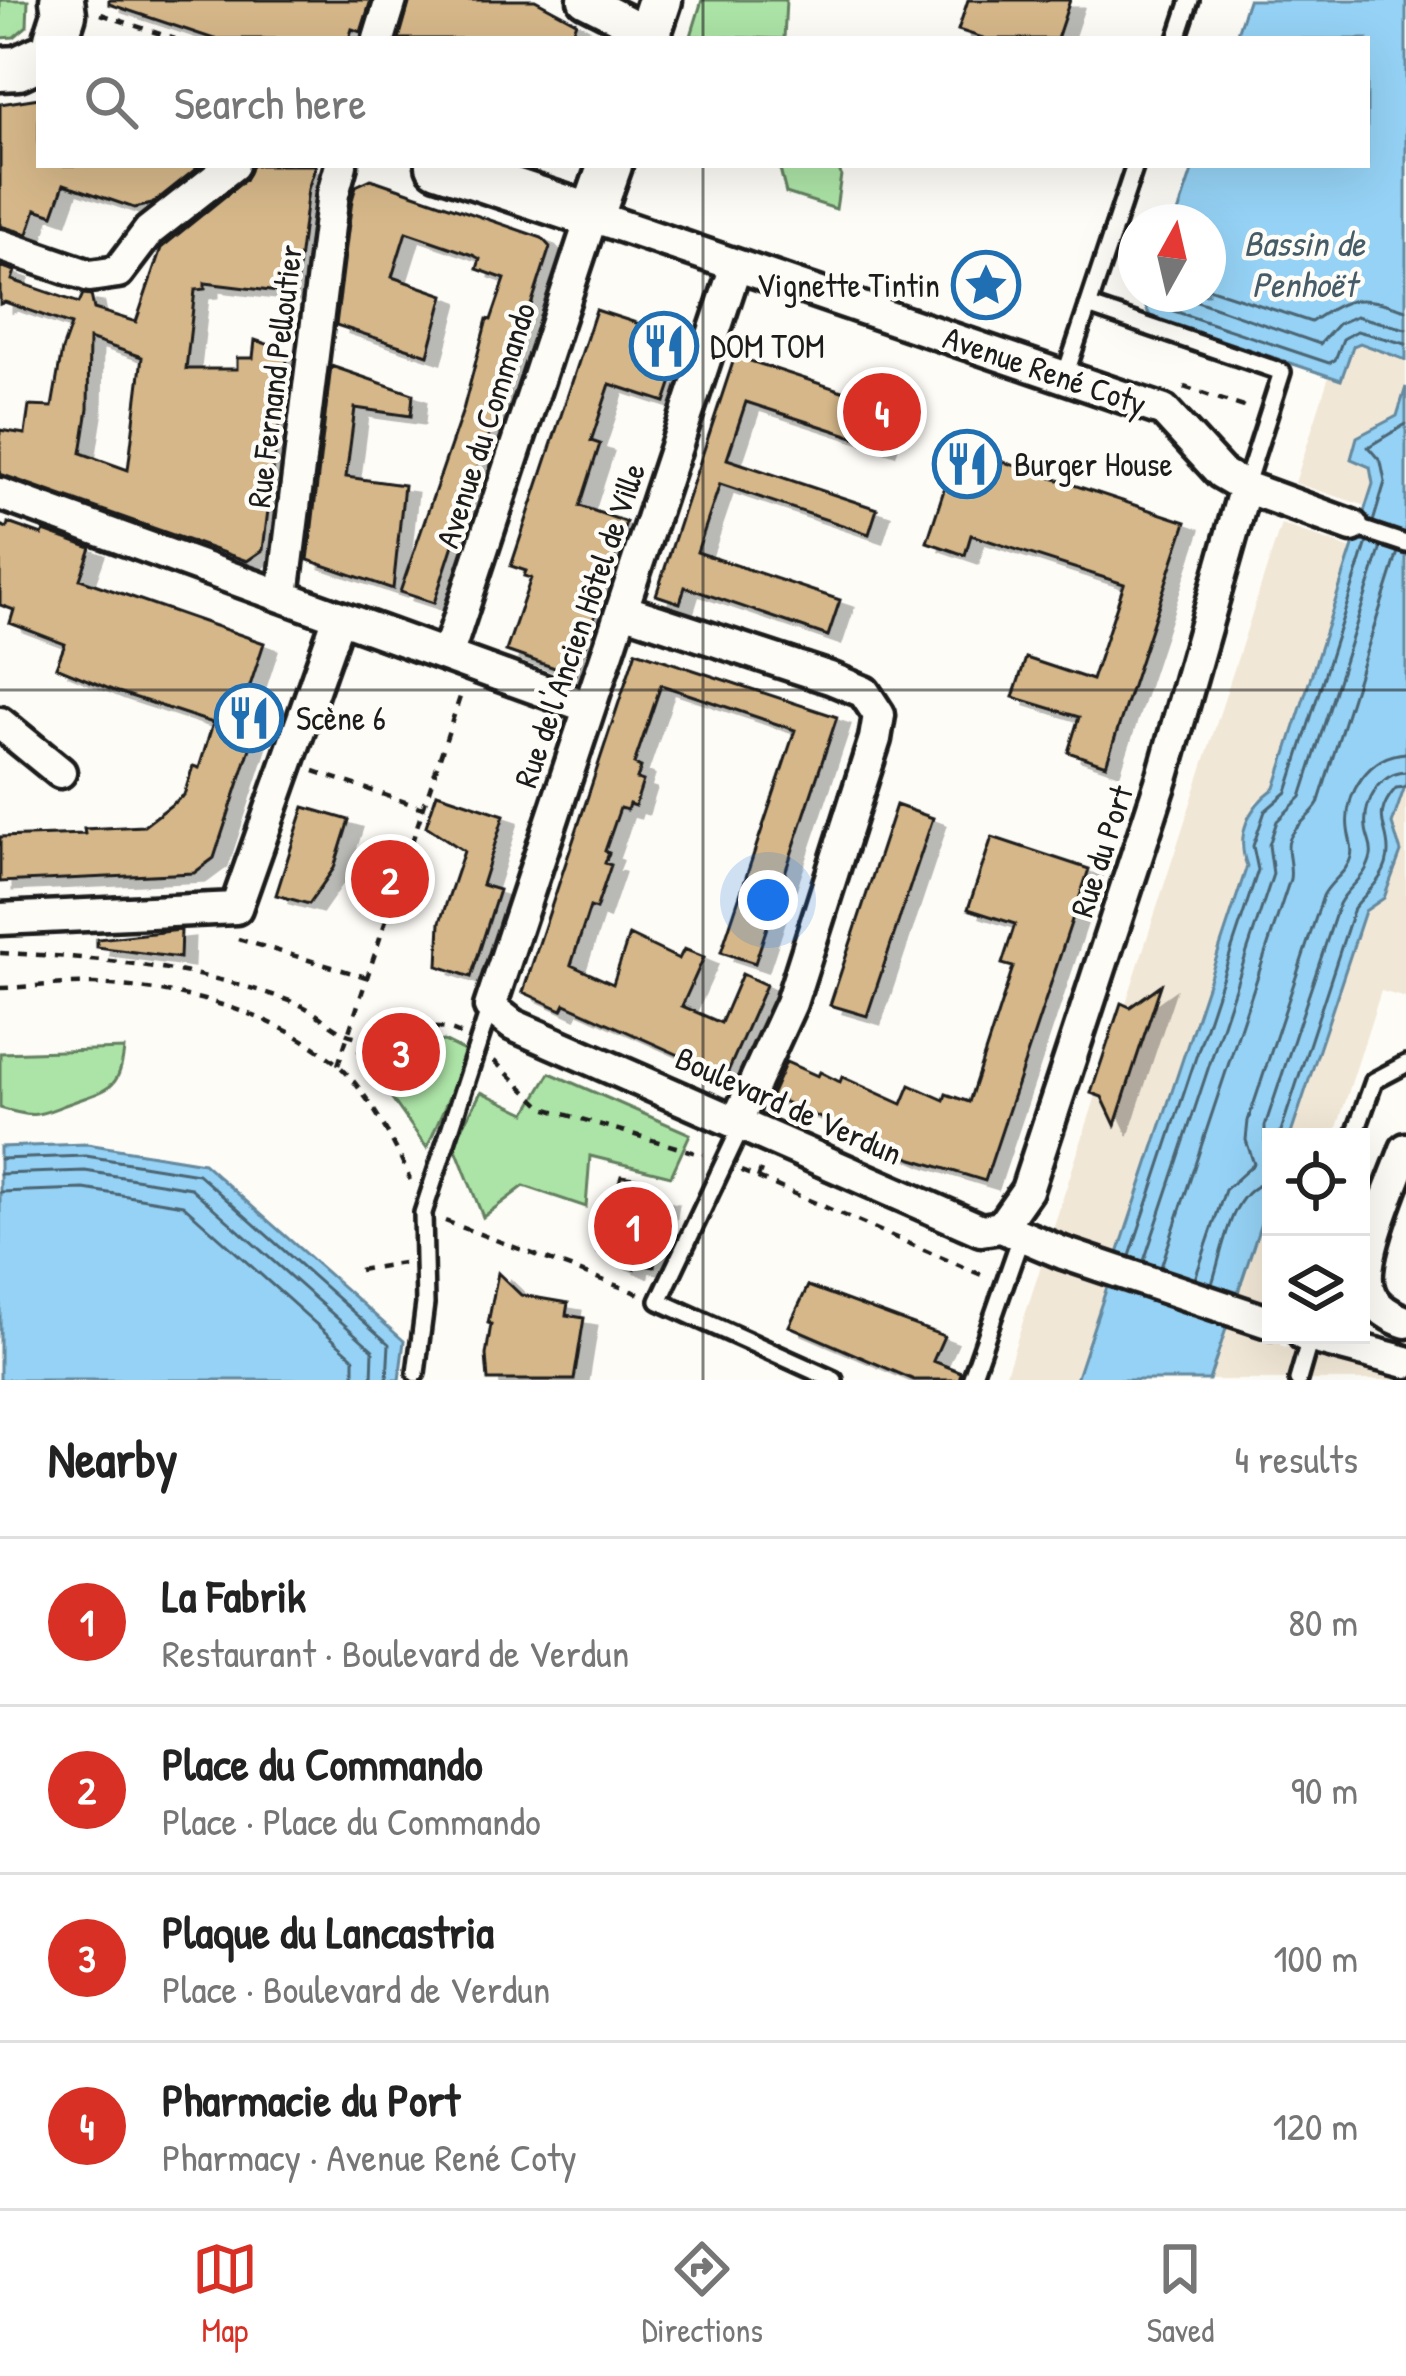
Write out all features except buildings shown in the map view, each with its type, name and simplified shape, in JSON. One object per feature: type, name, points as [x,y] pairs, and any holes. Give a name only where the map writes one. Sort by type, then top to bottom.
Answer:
[{"type":"main road","points":[[0,69],[19,68],[36,54]]},
{"type":"main road","name":"Avenue René Coty","points":[[447,168],[592,216]]},
{"type":"main road","points":[[592,216],[609,168]]},
{"type":"street","points":[[380,36],[391,0]]},
{"type":"street","points":[[584,0],[652,24]]},
{"type":"street","points":[[0,245],[90,276],[118,272],[148,231],[229,168]]},
{"type":"street","name":"Rue Fernand Pelloutier","points":[[284,596],[333,194],[340,168]]},
{"type":"street","name":"Avenue René Coty","points":[[592,216],[1164,411],[1221,472],[1245,487],[1352,526]]},
{"type":"street","name":"Avenue du Commando","points":[[457,668],[592,216]]},
{"type":"street","name":"Rue de l'Ancien Hôtel de Ville","points":[[490,1006],[736,266]]},
{"type":"street","name":"Rue du Port","points":[[1011,1232],[1163,776],[1245,487]]},
{"type":"street","points":[[0,494],[339,616],[457,668],[588,706]]},
{"type":"street","points":[[623,610],[830,678],[864,692],[879,715],[791,1003],[740,1122]]},
{"type":"street","points":[[0,919],[232,922],[339,616]]},
{"type":"street","points":[[0,723],[59,772]]},
{"type":"street","name":"Boulevard de Verdun","points":[[490,1006],[513,1025],[981,1230],[1011,1232],[1262,1320]]},
{"type":"street","points":[[1406,1148],[1366,1278],[1370,1297],[1393,1318],[1406,1322]]},
{"type":"street","points":[[1338,1344],[1406,1362]]},
{"type":"lane","points":[[1178,36],[1190,0]]},
{"type":"lane","points":[[1065,376],[1134,168]]},
{"type":"lane","points":[[1088,306],[1282,372],[1245,487]]},
{"type":"lane","points":[[1352,526],[1406,544]]},
{"type":"lane","points":[[416,1373],[425,1304],[423,1214],[490,1006]]},
{"type":"lane","points":[[1357,1128],[1374,1081],[1406,1064]]},
{"type":"lane","points":[[740,1122],[659,1301],[834,1380]]},
{"type":"lane","points":[[971,1380],[1006,1280],[1011,1232]]},
{"type":"lane","points":[[1298,1380],[1306,1344]]},
{"type":"path","points":[[64,30],[138,36]]},
{"type":"path","points":[[338,1065],[423,808],[457,668]]},
{"type":"path","points":[[309,769],[423,808]]},
{"type":"path","points":[[232,922],[367,977]]},
{"type":"path","points":[[0,953],[88,957],[202,977],[301,1005],[354,1036],[448,1027],[476,1044],[544,1108],[697,1152],[993,1280],[1006,1280]]},
{"type":"path","points":[[0,988],[92,984],[159,991],[254,1013],[338,1065],[398,1146],[423,1214],[659,1301]]},
{"type":"path","points":[[758,1178],[766,1156]]},
{"type":"path","points":[[359,1270],[403,1264]]},
{"type":"shaded area","points":[[1360,343],[1406,360],[1406,387],[1398,416],[1357,437],[1352,458],[1371,467],[1373,484],[1366,506],[1295,483],[1329,376],[1341,379],[1353,346]]},
{"type":"shaded area","points":[[1281,524],[1352,549],[1275,789],[1255,802],[1240,847],[1247,866],[1076,1380],[1004,1380]]},
{"type":"shaded area","points":[[1406,783],[1406,998],[1381,991],[1337,1128],[1293,1128]]},
{"type":"shaded area","points":[[1262,1220],[1262,1344],[1280,1344],[1321,1359],[1331,1344],[1370,1344],[1370,1334],[1406,1342],[1406,1380],[1209,1380]]},
{"type":"green space","points":[[0,0],[28,0],[27,26],[14,37],[0,38]]},
{"type":"green space","points":[[702,0],[786,0],[784,36],[691,36]]},
{"type":"green space","points":[[780,168],[839,168],[836,209],[786,193]]},
{"type":"green space","points":[[444,1041],[468,1053],[427,1148],[359,1052]]},
{"type":"green space","points":[[124,1049],[116,1080],[105,1090],[39,1114],[0,1108],[0,1053]]},
{"type":"green space","points":[[550,1073],[690,1134],[671,1176],[590,1156],[586,1207],[524,1186],[483,1217],[454,1144],[481,1092],[526,1113]]},
{"type":"water","name":"Bassin de Penhoët","points":[[1248,0],[1406,0],[1406,360],[1360,343],[1353,346],[1341,380],[1150,316],[1148,312],[1226,312],[1226,204],[1181,204],[1193,168],[1370,168],[1370,36],[1236,36]]},
{"type":"water","name":"Bassin de Penhoët","points":[[1406,387],[1406,783],[1392,824],[1401,852],[1384,898],[1365,911],[1293,1128],[1262,1128],[1262,1220],[1209,1380],[1076,1380],[1247,866],[1243,843],[1247,822],[1275,788],[1373,484],[1370,467],[1351,459],[1357,437],[1397,416]]},
{"type":"water","points":[[87,1144],[203,1163],[404,1341],[399,1380],[0,1380],[0,1147]]},
{"type":"place","name":"Vignette Tintin","points":[[986,285]]},
{"type":"place","name":"DOM TOM","points":[[664,346]]},
{"type":"place","name":"Pharmacie du Port","points":[[882,412]]},
{"type":"place","name":"Burger House","points":[[967,464]]},
{"type":"place","name":"Scène 6","points":[[249,718]]},
{"type":"place","name":"Place du Commando","points":[[390,879]]},
{"type":"place","name":"Plaque du Lancastria","points":[[401,1052]]},
{"type":"place","name":"La Fabrik","points":[[633,1226]]}]
